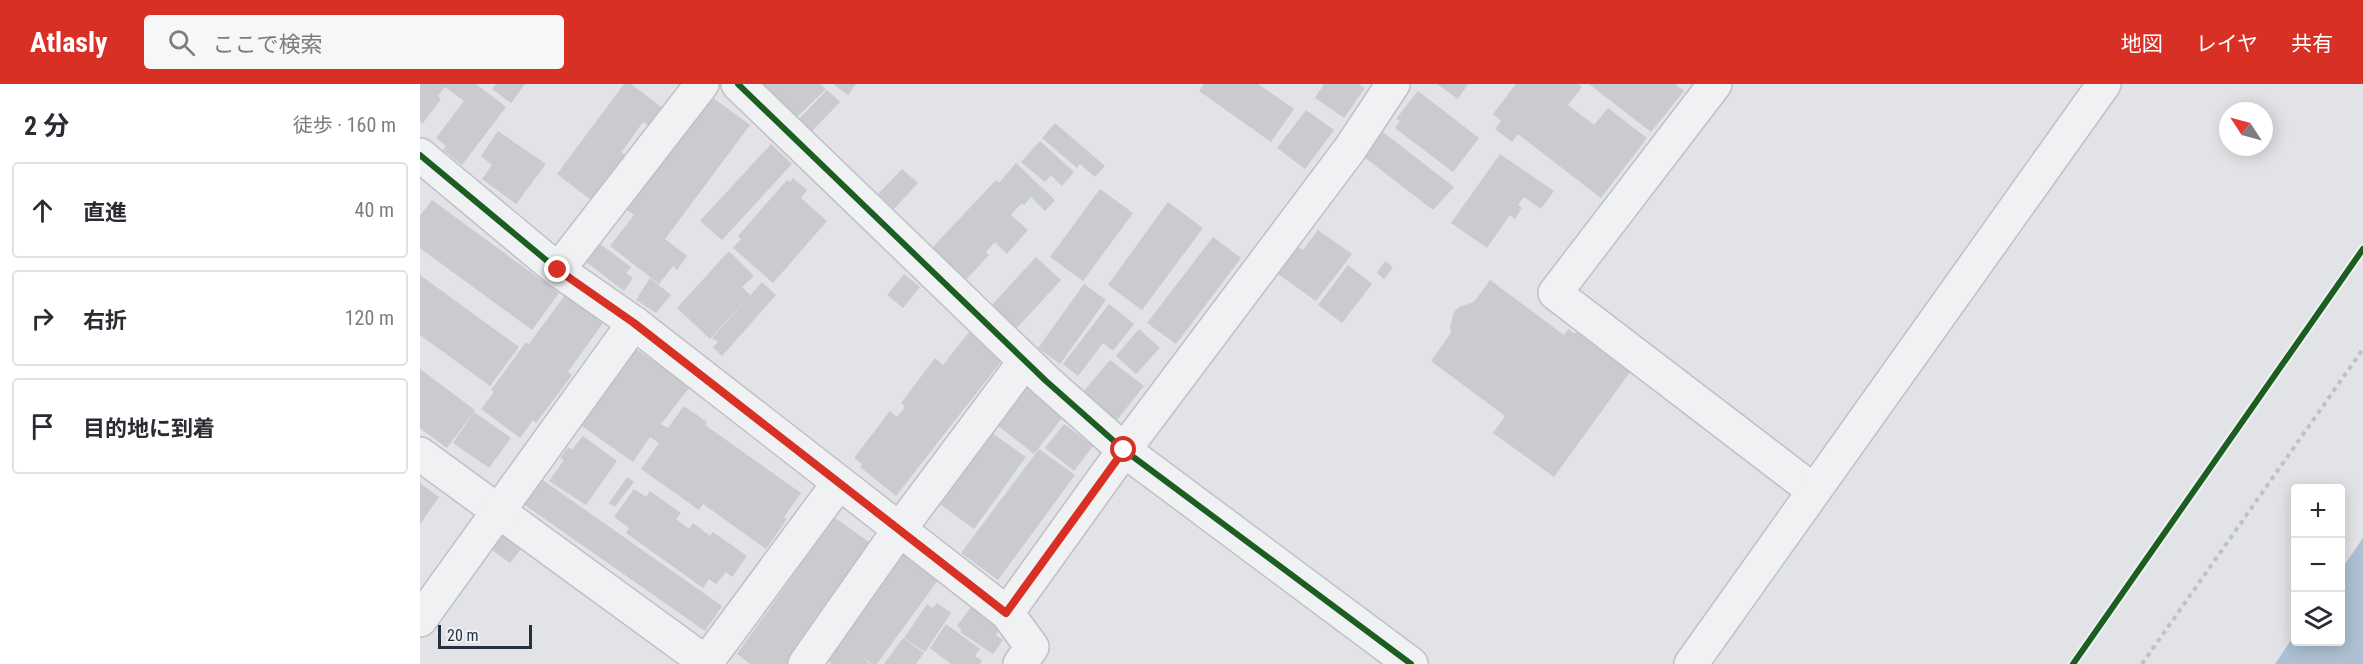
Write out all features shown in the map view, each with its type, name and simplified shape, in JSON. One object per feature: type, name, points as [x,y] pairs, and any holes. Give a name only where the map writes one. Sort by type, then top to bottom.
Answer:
[{"type":"street","points":[[558,270],[702,84]]},
{"type":"street","points":[[738,84],[1025,361],[1124,450],[1411,664]]},
{"type":"street","points":[[1006,613],[1124,450],[1350,149],[1393,84]]},
{"type":"street","points":[[1715,84],[1555,293],[1814,491]]},
{"type":"street","points":[[1691,664],[2104,84]]},
{"type":"street","points":[[422,162],[558,270],[634,323],[1006,613],[1034,658]]},
{"type":"street","points":[[420,620],[634,323]]},
{"type":"street","points":[[805,664],[899,530],[1025,361]]},
{"type":"street","points":[[420,454],[706,664],[838,484]]},
{"type":"path","points":[[2073,664],[2363,249]]},
{"type":"path","points":[[2142,664],[2363,349]]},
{"type":"water","points":[[2363,538],[2363,664],[2275,664],[2291,640],[2291,646],[2345,646],[2345,564]]},
{"type":"building","points":[[420,84],[476,84],[506,107],[462,165],[443,150],[446,146],[436,138],[464,101],[445,87],[438,96],[441,99],[423,123],[420,121]]},
{"type":"building","points":[[496,84],[525,84],[511,103],[492,89]]},
{"type":"building","points":[[624,84],[631,84],[664,109],[651,127],[643,122],[621,152],[629,158],[595,203],[557,174]]},
{"type":"building","points":[[755,84],[820,84],[826,89],[794,120]]},
{"type":"building","points":[[833,84],[856,84],[848,95]]},
{"type":"building","points":[[1204,84],[1258,84],[1294,109],[1271,142],[1199,91]]},
{"type":"building","points":[[1324,84],[1358,84],[1365,88],[1344,118],[1315,98]]},
{"type":"building","points":[[1437,84],[1468,84],[1458,99]]},
{"type":"building","points":[[1516,84],[1578,84],[1582,87],[1568,105],[1594,125],[1608,108],[1647,138],[1601,198],[1518,134],[1512,142],[1495,129],[1501,121],[1493,114]]},
{"type":"building","points":[[1589,84],[1675,84],[1684,91],[1651,132]]},
{"type":"building","points":[[827,90],[840,102],[809,134],[796,122]]},
{"type":"building","points":[[1418,91],[1479,138],[1453,172],[1395,128],[1400,121],[1396,119]]},
{"type":"building","points":[[705,92],[750,125],[665,239],[687,256],[677,270],[673,266],[659,284],[610,246],[634,215],[620,205]]},
{"type":"building","points":[[1306,110],[1334,130],[1305,169],[1277,148]]},
{"type":"building","points":[[1055,123],[1105,166],[1095,177],[1080,164],[1077,168],[1042,138]]},
{"type":"building","points":[[498,131],[546,164],[516,204],[482,179],[492,165],[481,156]]},
{"type":"building","points":[[1383,132],[1454,187],[1433,210],[1364,157]]},
{"type":"building","points":[[1040,141],[1074,172],[1062,186],[1051,175],[1045,182],[1021,162]]},
{"type":"building","points":[[771,144],[792,164],[722,240],[700,221]]},
{"type":"building","points":[[1500,154],[1554,191],[1541,209],[1524,197],[1518,205],[1522,208],[1515,219],[1510,215],[1487,248],[1451,223]]},
{"type":"building","points":[[1016,163],[1055,200],[1045,211],[1031,197],[1024,205],[1022,203],[1011,215],[1028,230],[1007,254],[995,242],[986,252],[989,255],[964,282],[930,250],[996,180],[999,183]]},
{"type":"building","points":[[902,169],[918,183],[894,209],[878,194]]},
{"type":"building","points":[[793,178],[807,190],[801,198],[827,221],[773,283],[733,248],[741,239],[738,236],[787,180],[790,182]]},
{"type":"building","points":[[1100,189],[1133,213],[1083,281],[1050,257]]},
{"type":"building","points":[[432,200],[559,293],[532,330],[420,248],[420,216]]},
{"type":"building","points":[[1168,202],[1203,228],[1142,310],[1108,285]]},
{"type":"building","points":[[1318,230],[1352,254],[1316,301],[1278,274],[1298,246],[1303,250]]},
{"type":"building","points":[[591,237],[631,267],[626,273],[633,278],[624,291],[577,255]]},
{"type":"building","points":[[1213,237],[1241,258],[1176,344],[1147,323]]},
{"type":"building","points":[[729,251],[754,276],[742,287],[750,295],[710,339],[677,308]]},
{"type":"building","points":[[1036,257],[1061,280],[1016,329],[991,306]]},
{"type":"building","points":[[1385,261],[1393,267],[1384,279],[1377,273]]},
{"type":"building","points":[[1348,265],[1372,284],[1342,323],[1318,305]]},
{"type":"building","points":[[904,274],[920,287],[903,308],[887,295]]},
{"type":"building","points":[[420,275],[519,347],[490,386],[420,335]]},
{"type":"building","points":[[650,278],[671,295],[656,313],[636,300]]},
{"type":"building","points":[[1490,280],[1564,335],[1568,329],[1575,334],[1576,332],[1630,372],[1554,477],[1493,433],[1505,416],[1431,361],[1451,333],[1450,326],[1454,312],[1459,307],[1474,302]]},
{"type":"building","points":[[762,282],[776,295],[722,356],[713,347],[718,342],[712,338]]},
{"type":"building","points":[[1084,284],[1106,300],[1060,364],[1038,348]]},
{"type":"building","points":[[565,295],[603,323],[568,372],[572,375],[536,423],[533,420],[520,438],[481,409],[494,392],[491,390],[526,342],[529,344]]},
{"type":"building","points":[[1109,304],[1134,324],[1113,351],[1103,343],[1078,376],[1063,364]]},
{"type":"building","points":[[1139,329],[1160,348],[1136,374],[1116,356]]},
{"type":"building","points":[[969,332],[1003,359],[896,496],[860,467],[862,464],[854,458],[890,411],[897,417],[905,407],[901,403],[935,358],[943,365]]},
{"type":"building","points":[[633,347],[655,362],[657,359],[693,383],[661,424],[668,428],[684,406],[707,422],[705,425],[801,493],[784,517],[787,519],[766,549],[703,504],[699,510],[641,469],[659,443],[650,437],[633,462],[579,424]]},
{"type":"building","points":[[1110,360],[1144,386],[1117,420],[1082,393]]},
{"type":"building","points":[[420,369],[475,410],[447,448],[420,428]]},
{"type":"building","points":[[1023,381],[1065,414],[1034,454],[992,421]]},
{"type":"building","points":[[474,412],[511,438],[489,468],[453,443]]},
{"type":"building","points":[[1064,424],[1093,446],[1074,471],[1045,448]]},
{"type":"building","points":[[992,433],[1026,457],[974,529],[940,504]]},
{"type":"building","points":[[583,436],[617,461],[586,505],[549,481],[564,460],[560,458],[568,447],[572,450]]},
{"type":"building","points":[[1039,449],[1075,475],[998,580],[961,553]]},
{"type":"building","points":[[537,476],[722,606],[705,631],[519,501]]},
{"type":"building","points":[[627,477],[634,482],[615,507],[609,503]]},
{"type":"building","points":[[420,483],[439,497],[420,524]]},
{"type":"building","points":[[634,489],[646,497],[650,491],[681,513],[676,519],[689,529],[693,523],[710,536],[713,532],[747,556],[732,577],[726,572],[716,584],[709,579],[703,588],[626,533],[629,528],[614,517]]},
{"type":"building","points":[[835,518],[872,544],[786,664],[750,664],[737,654],[810,552],[806,549],[819,530],[824,534]]},
{"type":"building","points":[[501,528],[524,545],[510,563],[488,547]]},
{"type":"building","points":[[905,550],[941,576],[877,664],[872,664],[861,656],[870,664],[832,664],[826,660]]},
{"type":"building","points":[[937,603],[951,613],[925,652],[904,638],[927,604],[933,608]]},
{"type":"building","points":[[973,604],[1003,626],[996,635],[1003,640],[993,654],[960,632],[962,630],[957,626]]},
{"type":"building","points":[[946,624],[980,649],[975,656],[982,661],[980,664],[951,664],[930,648]]},
{"type":"building","points":[[903,638],[924,653],[916,664],[884,664]]},
{"type":"cycle path","points":[[738,84],[1046,381],[1124,450],[1411,664]]},
{"type":"cycle path","points":[[420,155],[558,270],[634,323],[1007,613]]},
{"type":"cycle path","points":[[2073,664],[2363,249]]},
{"type":"route","points":[[558,270],[634,323],[1006,613],[1124,450]]}]
